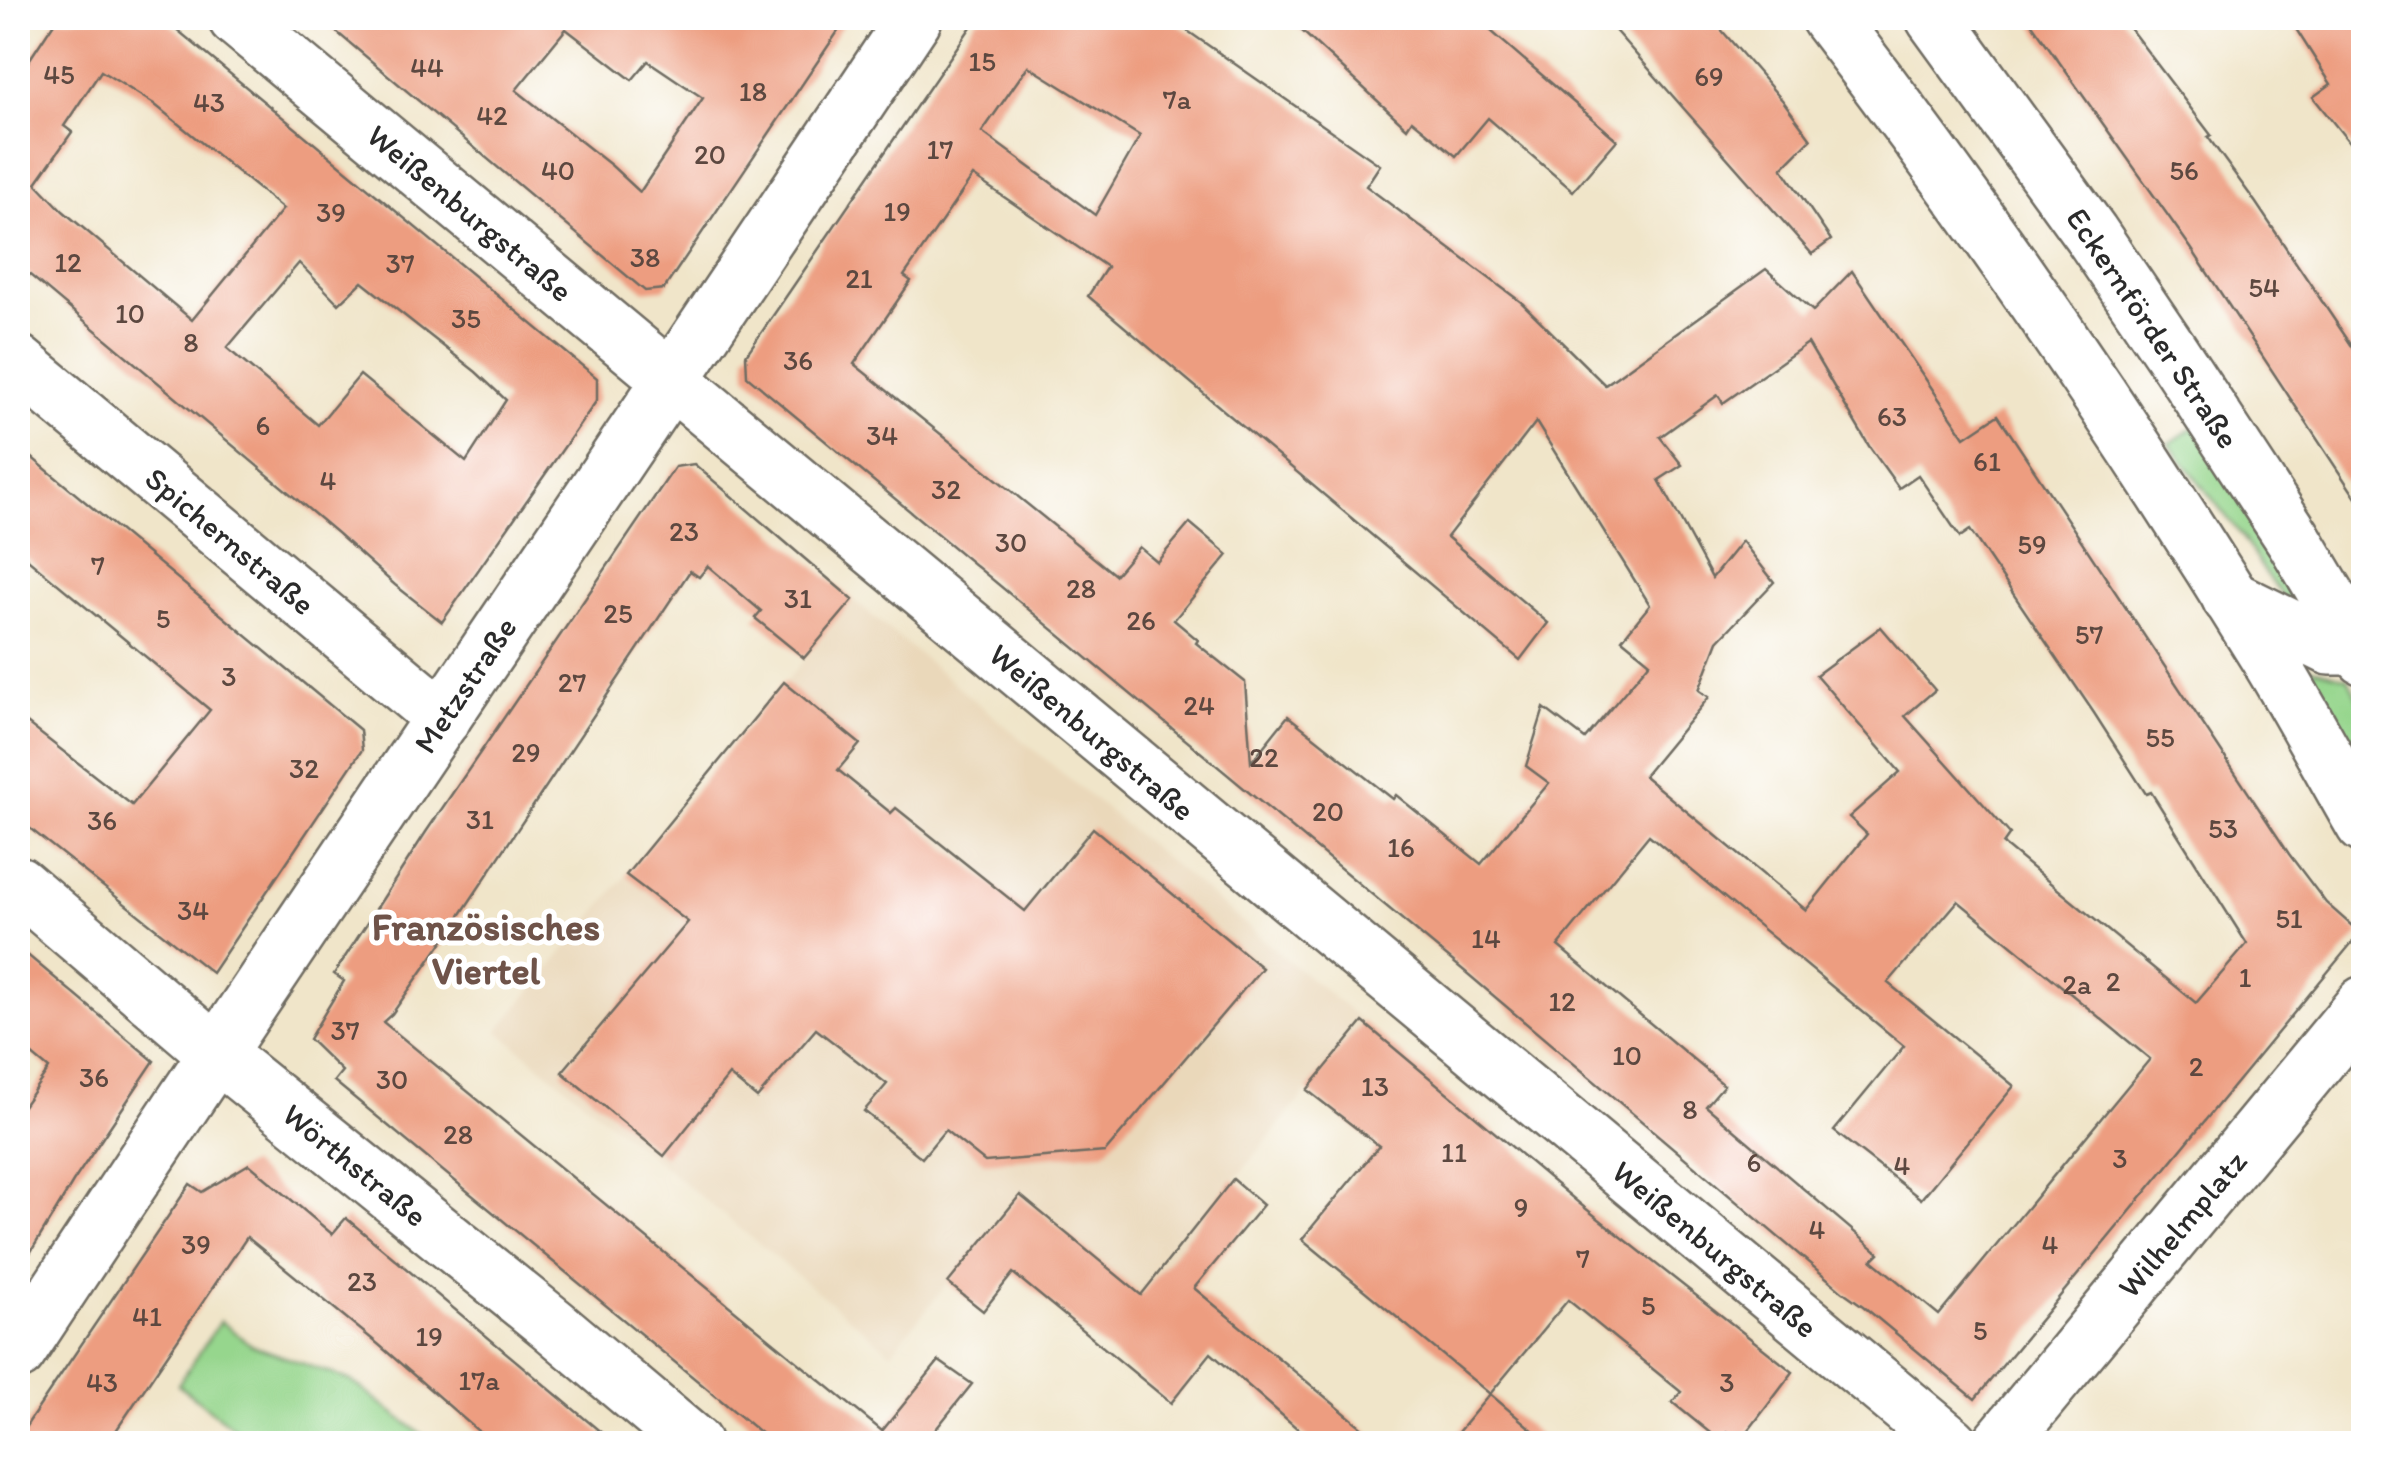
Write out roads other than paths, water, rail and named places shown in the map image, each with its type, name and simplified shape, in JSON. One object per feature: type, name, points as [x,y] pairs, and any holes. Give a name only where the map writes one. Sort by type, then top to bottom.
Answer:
[{"type":"street","name":"Weißenburgstraße","points":[[236,18],[1951,1444]]},
{"type":"street","name":"Metzstraße","points":[[18,1352],[914,18]]},
{"type":"street","points":[[1830,18],[1913,126],[2097,390],[2266,655],[2364,824]]},
{"type":"street","name":"Eckernförder Straße","points":[[1934,18],[2171,352],[2362,650]]},
{"type":"street","name":"Spichernstraße","points":[[18,363],[444,718]]},
{"type":"street","name":"Eckernförder Straße","points":[[2230,598],[2330,648],[2362,650]]},
{"type":"street","name":"Wörthstraße","points":[[18,884],[216,1053],[694,1444]]},
{"type":"street","name":"Wilhelmplatz","points":[[2000,1444],[2364,1004]]},
{"type":"district","name":"Französisches Viertel","points":[[486,949]]}]
